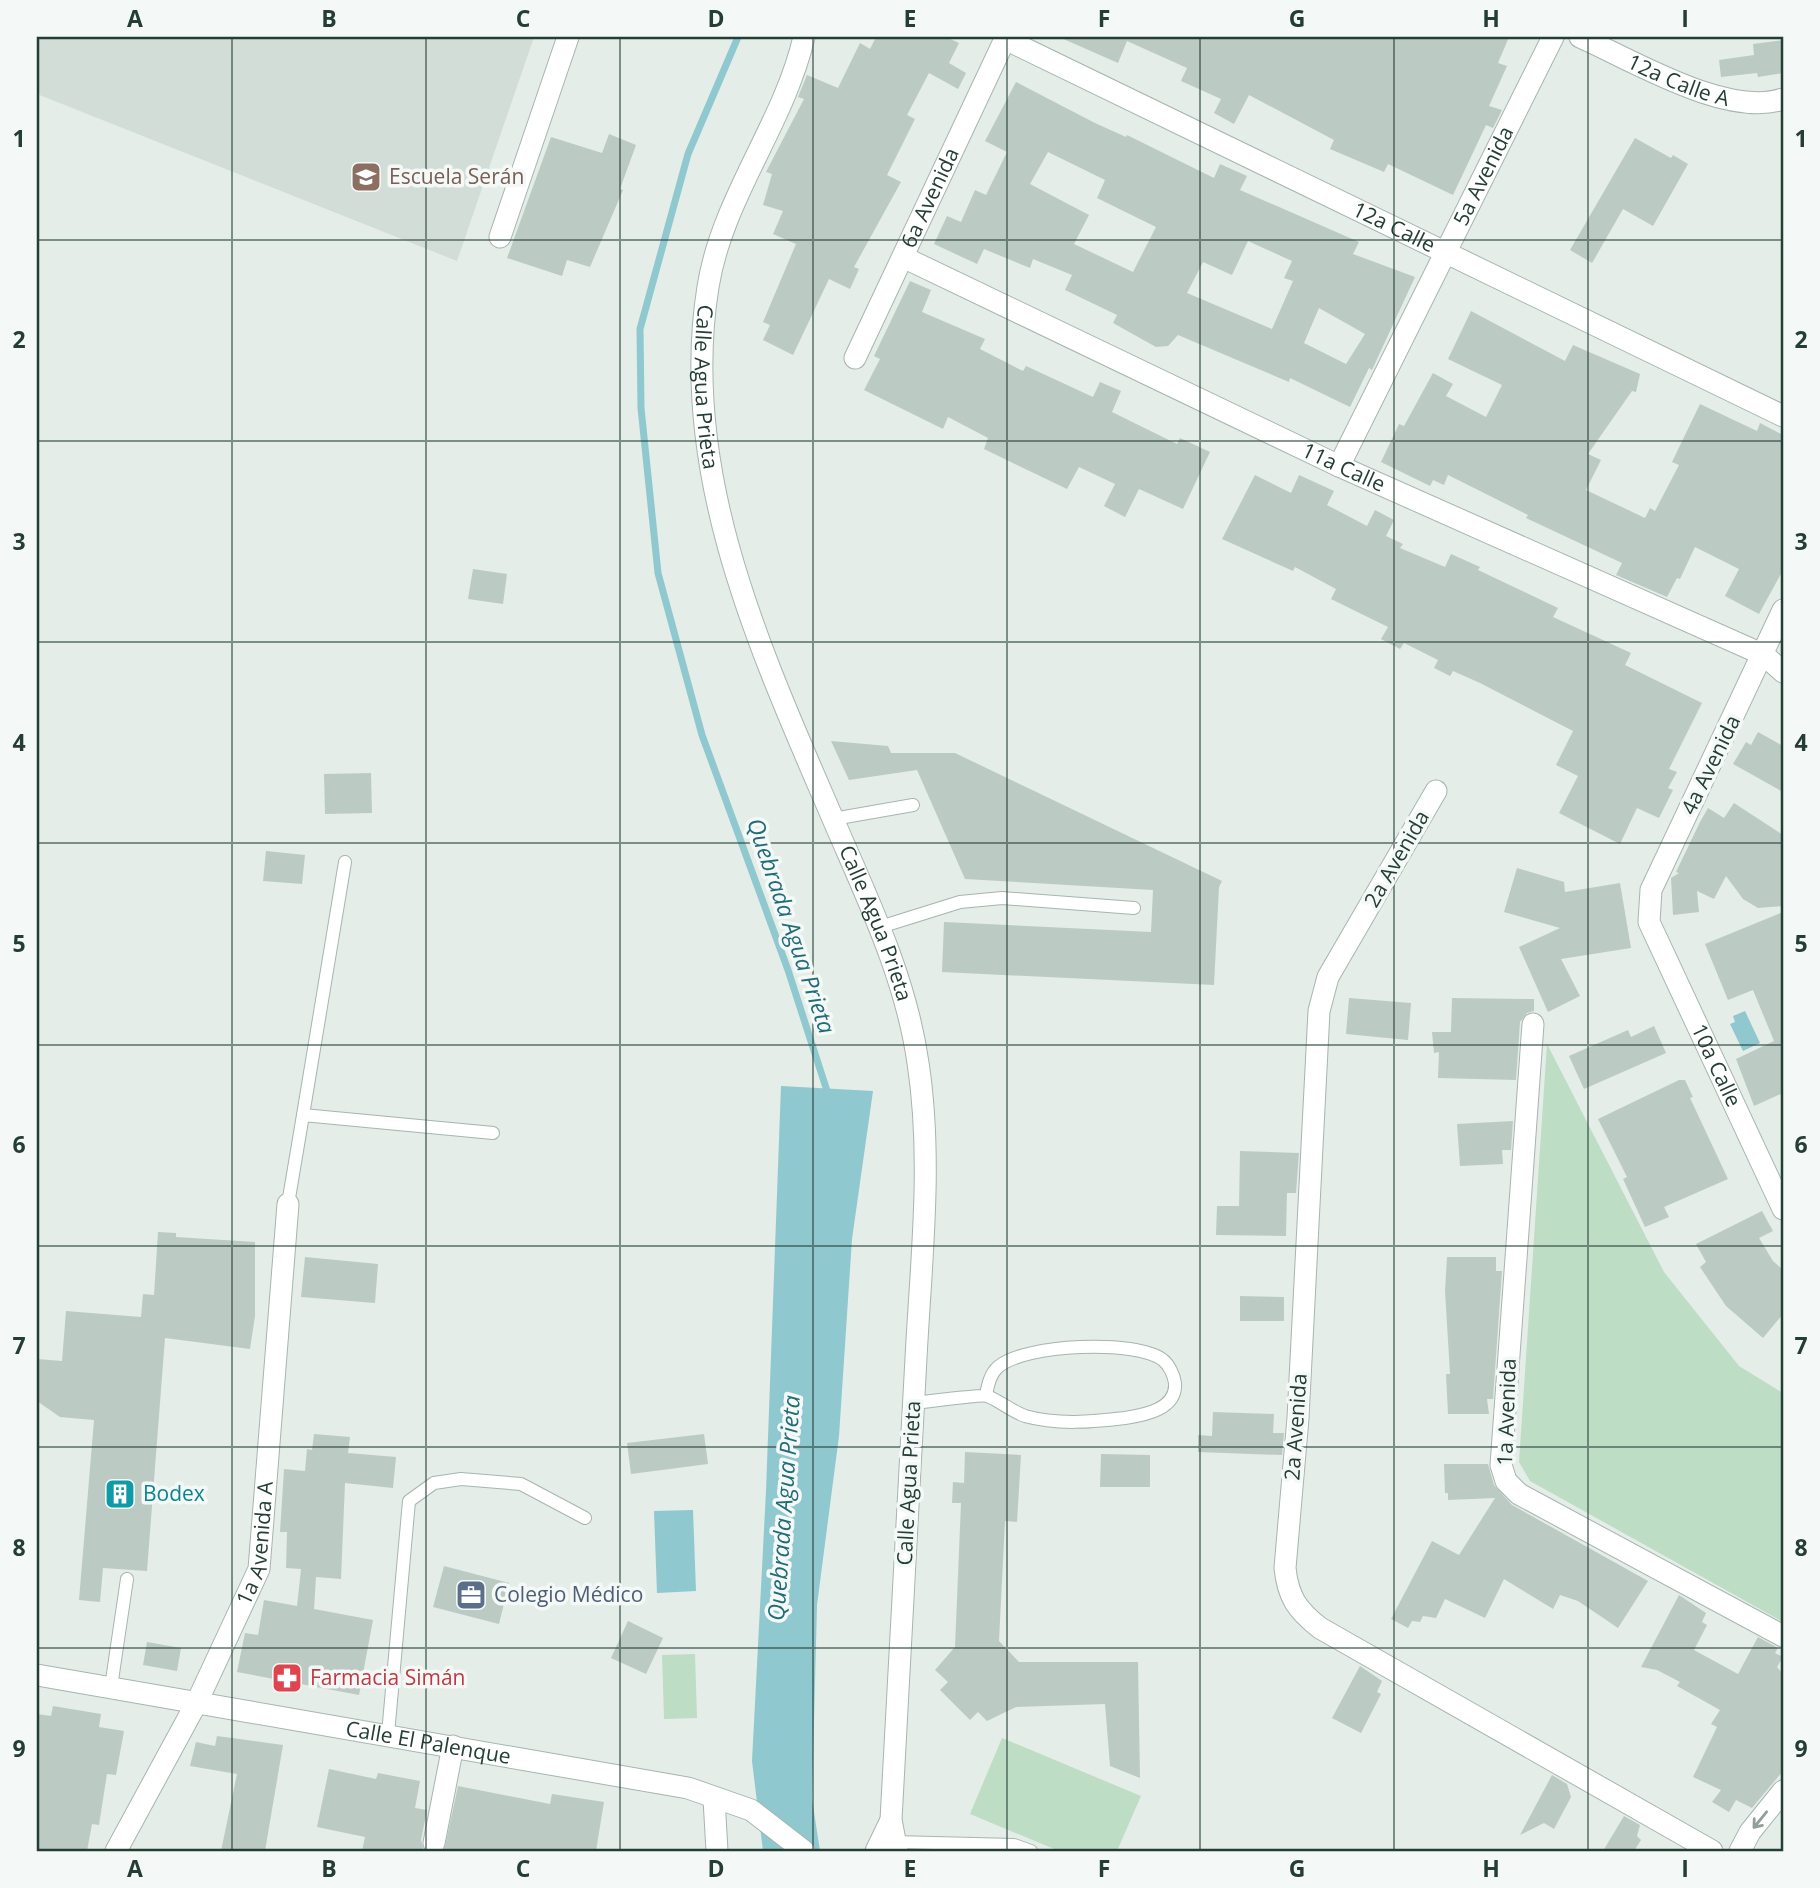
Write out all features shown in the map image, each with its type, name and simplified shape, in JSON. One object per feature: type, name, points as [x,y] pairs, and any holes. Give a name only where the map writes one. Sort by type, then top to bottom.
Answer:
[{"type":"street","points":[[500,237],[568,37]]},
{"type":"street","name":"Calle Agua Prieta","points":[[804,37],[780,106],[725,225],[708,283],[702,339],[702,405],[708,467],[754,627],[880,927],[907,1010],[918,1061],[925,1173],[889,1848]]},
{"type":"street","name":"5a Avenida","points":[[1339,466],[1553,37]]},
{"type":"street","name":"12a Calle A","points":[[1580,37],[1721,100],[1748,102],[1783,99]]},
{"type":"street","name":"12a Calle","points":[[1006,38],[1445,254],[1783,416]]},
{"type":"street","name":"6a Avenida","points":[[855,358],[905,258],[1006,38]]},
{"type":"street","name":"11a Calle","points":[[905,258],[1339,466],[1764,655],[1783,672]]},
{"type":"street","name":"4a Avenida","points":[[1649,922],[1651,890],[1783,610]]},
{"type":"street","name":"2a Avenida","points":[[1436,791],[1328,977],[1319,1012],[1298,1418],[1285,1567],[1287,1592],[1299,1612],[1320,1628],[1712,1851]]},
{"type":"street","name":"10a Calle","points":[[1649,922],[1783,1209]]},
{"type":"street","name":"1a Avenida","points":[[1533,1024],[1501,1465],[1506,1481],[1518,1494],[1783,1636]]},
{"type":"street","name":"1a Avenida A","points":[[116,1851],[197,1702],[259,1569],[288,1204]]},
{"type":"street","name":"Calle El Palenque","points":[[37,1675],[688,1788],[751,1810],[804,1851]]},
{"type":"street","points":[[434,1843],[453,1746]]},
{"type":"street","points":[[1740,1851],[1750,1832],[1783,1791]]},
{"type":"street","points":[[714,1799],[717,1851]]},
{"type":"street","points":[[1749,1851],[1757,1851]]},
{"type":"lane","points":[[833,819],[913,804]]},
{"type":"lane","points":[[288,1204],[345,862]]},
{"type":"lane","points":[[880,927],[960,902],[1002,898],[1134,908]]},
{"type":"lane","points":[[303,1115],[493,1133]]},
{"type":"lane","points":[[914,1403],[986,1395],[1001,1406],[1038,1419],[1101,1421],[1153,1412],[1170,1402],[1175,1388],[1174,1375],[1163,1360],[1145,1351],[1094,1347],[1020,1356],[998,1366],[989,1381],[986,1395]]},
{"type":"lane","points":[[388,1734],[409,1501],[433,1483],[461,1479],[520,1484],[584,1518]]},
{"type":"lane","points":[[111,1687],[127,1579]]},
{"type":"lane","points":[[889,1848],[1014,1845],[1031,1851]]},
{"type":"shaded area","name":"Escuela Serán","points":[[37,37],[534,37],[457,261],[37,94]]},
{"type":"green space","points":[[1547,1044],[1664,1272],[1739,1366],[1783,1393],[1783,1622],[1530,1481],[1519,1462]]},
{"type":"green space","points":[[695,1654],[697,1718],[664,1719],[662,1655]]},
{"type":"green space","points":[[1002,1738],[1141,1796],[1117,1851],[1059,1851],[970,1814]]},
{"type":"water","points":[[1745,1011],[1760,1043],[1743,1051],[1730,1024],[1735,1022],[1733,1016]]},
{"type":"water","points":[[781,1086],[873,1091],[852,1239],[839,1436],[817,1605],[812,1799],[820,1851],[763,1851],[752,1761],[766,1491]]},
{"type":"water","points":[[693,1510],[696,1591],[657,1593],[654,1511]]},
{"type":"building","points":[[876,37],[946,37],[959,43],[949,63],[966,73],[958,89],[929,73],[907,115],[915,119],[887,175],[901,182],[854,267],[859,269],[850,289],[829,279],[793,355],[763,340],[770,325],[763,322],[796,244],[773,234],[783,211],[763,205],[772,174],[766,172],[804,99],[798,97],[807,75],[838,88],[860,43],[870,49]]},
{"type":"building","points":[[1059,37],[1509,37],[1498,63],[1507,66],[1489,106],[1502,110],[1493,128],[1486,125],[1453,195],[1388,164],[1384,172],[1330,149],[1334,140],[1249,95],[1234,124],[1214,113],[1221,99],[1181,81],[1187,68],[1127,41],[1118,63]]},
{"type":"building","points":[[1783,40],[1783,73],[1758,77],[1757,73],[1721,77],[1719,60],[1754,55],[1753,44]]},
{"type":"building","points":[[1016,82],[1095,123],[1126,137],[1127,135],[1214,178],[1220,164],[1247,176],[1240,190],[1359,242],[1353,254],[1415,277],[1372,370],[1369,368],[1350,407],[1290,378],[1289,382],[1178,335],[1168,346],[1156,347],[1113,323],[1117,315],[1065,290],[1072,275],[1033,259],[1030,268],[984,249],[977,264],[934,244],[947,216],[961,222],[975,190],[986,195],[1007,152],[985,141]],"holes":[[[1048,152],[1105,180],[1097,198],[1156,227],[1133,272],[1074,244],[1089,215],[1030,184]],[[1248,241],[1292,261],[1284,278],[1293,281],[1272,329],[1187,293],[1203,262],[1232,275]],[[1319,308],[1365,334],[1346,364],[1304,343]]]},
{"type":"building","points":[[609,134],[636,145],[620,189],[623,190],[590,267],[567,260],[562,276],[507,258],[551,137],[602,153]]},
{"type":"building","points":[[1635,138],[1671,158],[1673,155],[1688,164],[1653,226],[1623,209],[1592,263],[1570,250]]},
{"type":"building","points":[[910,281],[931,290],[922,312],[985,339],[980,349],[1023,371],[1026,366],[1093,397],[1100,382],[1121,391],[1112,412],[1177,444],[1180,438],[1210,452],[1183,509],[1139,489],[1125,517],[1104,506],[1115,484],[1079,467],[1067,489],[984,449],[988,438],[948,417],[943,429],[864,390],[880,359],[874,356]]},
{"type":"building","points":[[1471,311],[1565,361],[1573,345],[1640,374],[1636,392],[1632,391],[1588,454],[1601,460],[1586,490],[1645,518],[1650,508],[1655,511],[1679,465],[1672,462],[1700,404],[1757,431],[1760,423],[1783,435],[1783,570],[1759,614],[1725,596],[1739,569],[1695,547],[1680,579],[1677,578],[1667,597],[1616,575],[1622,563],[1526,518],[1528,515],[1448,475],[1444,485],[1433,480],[1430,486],[1381,462],[1399,424],[1404,426],[1433,373],[1453,384],[1446,396],[1486,417],[1502,385],[1448,359]]},
{"type":"building","points":[[1255,475],[1291,493],[1299,475],[1334,491],[1327,505],[1367,526],[1375,510],[1394,520],[1386,536],[1403,544],[1400,548],[1445,567],[1451,554],[1480,567],[1478,570],[1558,608],[1553,617],[1631,653],[1625,665],[1702,703],[1669,769],[1677,772],[1668,788],[1673,790],[1659,818],[1637,808],[1620,844],[1559,813],[1578,776],[1556,765],[1573,731],[1480,683],[1453,671],[1450,676],[1434,668],[1438,660],[1404,643],[1400,649],[1381,639],[1388,627],[1331,599],[1336,589],[1295,567],[1293,571],[1222,539]]},
{"type":"building","points":[[473,569],[507,574],[503,604],[468,599]]},
{"type":"building","points":[[1758,732],[1783,746],[1783,792],[1733,764],[1746,742],[1751,745]]},
{"type":"building","points":[[831,741],[888,746],[891,753],[955,753],[1222,881],[1219,887],[1214,985],[942,972],[944,922],[1151,932],[1153,890],[965,879],[917,770],[849,780]]},
{"type":"building","points":[[371,773],[372,813],[325,814],[324,774]]},
{"type":"building","points":[[1734,803],[1783,835],[1783,906],[1758,908],[1743,899],[1726,876],[1714,899],[1697,891],[1699,912],[1673,915],[1671,878],[1679,873],[1676,872],[1700,822],[1708,808],[1724,818]]},
{"type":"building","points":[[266,851],[305,855],[302,884],[263,881]]},
{"type":"building","points":[[1517,868],[1564,882],[1565,892],[1620,883],[1631,948],[1561,959],[1580,996],[1548,1012],[1519,947],[1560,928],[1504,912]]},
{"type":"building","points":[[1783,912],[1783,1093],[1754,1106],[1736,1059],[1774,1041],[1753,990],[1728,1000],[1705,944]]},
{"type":"building","points":[[1349,998],[1411,1003],[1408,1040],[1346,1034]]},
{"type":"building","points":[[1452,998],[1534,999],[1534,1011],[1527,1013],[1520,1022],[1516,1080],[1438,1078],[1439,1052],[1434,1053],[1432,1032],[1451,1032]]},
{"type":"building","points":[[1654,1026],[1666,1053],[1584,1089],[1569,1056],[1628,1030],[1631,1037]]},
{"type":"building","points":[[1679,1080],[1685,1080],[1693,1097],[1690,1098],[1728,1179],[1664,1207],[1669,1217],[1645,1227],[1623,1179],[1627,1177],[1598,1119]]},
{"type":"building","points":[[1513,1121],[1511,1150],[1502,1150],[1503,1164],[1460,1166],[1457,1124]]},
{"type":"building","points":[[1240,1151],[1299,1153],[1296,1193],[1287,1193],[1286,1236],[1216,1235],[1217,1206],[1239,1206]]},
{"type":"building","points":[[1762,1211],[1773,1231],[1759,1238],[1773,1261],[1783,1270],[1783,1314],[1763,1338],[1726,1306],[1700,1267],[1706,1262],[1696,1244]]},
{"type":"building","name":"Bodex","points":[[158,1232],[176,1233],[176,1237],[255,1242],[255,1316],[250,1349],[165,1338],[147,1571],[103,1568],[100,1602],[79,1600],[94,1420],[60,1417],[37,1401],[37,1359],[62,1361],[66,1311],[141,1317],[143,1294],[154,1295]]},
{"type":"building","points":[[305,1257],[378,1264],[375,1303],[301,1297]]},
{"type":"building","points":[[1447,1257],[1496,1257],[1496,1271],[1502,1271],[1493,1399],[1487,1399],[1489,1414],[1448,1414],[1446,1374],[1450,1374],[1445,1291]]},
{"type":"building","points":[[1240,1296],[1284,1297],[1284,1321],[1240,1321]]},
{"type":"building","points":[[1213,1412],[1274,1414],[1273,1433],[1284,1433],[1282,1455],[1198,1452],[1198,1435],[1212,1436]]},
{"type":"building","points":[[314,1434],[350,1437],[348,1453],[396,1457],[393,1488],[345,1483],[341,1579],[316,1577],[314,1609],[373,1620],[359,1695],[237,1672],[245,1633],[258,1635],[264,1600],[297,1606],[301,1569],[286,1568],[287,1532],[280,1532],[284,1469],[305,1471],[307,1449],[312,1450]]},
{"type":"building","points":[[704,1434],[708,1464],[631,1474],[627,1443]]},
{"type":"building","points":[[965,1452],[1021,1455],[1017,1522],[1005,1521],[999,1641],[1019,1662],[1138,1662],[1140,1778],[1110,1766],[1105,1704],[1016,1707],[987,1721],[978,1712],[970,1720],[940,1690],[948,1682],[935,1670],[955,1647],[961,1503],[952,1503],[953,1482],[964,1483]]},
{"type":"building","points":[[1101,1454],[1150,1455],[1150,1487],[1100,1487]]},
{"type":"building","points":[[1444,1464],[1488,1464],[1494,1485],[1512,1505],[1648,1581],[1618,1628],[1578,1601],[1560,1595],[1553,1609],[1504,1579],[1485,1618],[1445,1599],[1436,1618],[1423,1616],[1420,1622],[1412,1621],[1408,1628],[1391,1619],[1432,1541],[1459,1555],[1495,1498],[1448,1500],[1448,1493],[1445,1493]]},
{"type":"building","name":"Colegio Médico","points":[[444,1566],[509,1583],[499,1624],[433,1607]]},
{"type":"building","points":[[1679,1595],[1706,1613],[1702,1622],[1707,1625],[1694,1650],[1738,1674],[1758,1637],[1778,1648],[1775,1653],[1783,1657],[1777,1667],[1783,1674],[1783,1771],[1752,1808],[1736,1800],[1729,1812],[1712,1802],[1721,1790],[1693,1777],[1717,1727],[1711,1724],[1720,1710],[1677,1686],[1680,1682],[1657,1670],[1641,1667]]},
{"type":"building","points":[[628,1621],[663,1638],[646,1674],[611,1658]]},
{"type":"building","points":[[147,1642],[181,1648],[177,1671],[143,1665]]},
{"type":"building","points":[[1360,1666],[1382,1681],[1377,1692],[1381,1694],[1361,1733],[1332,1718]]},
{"type":"building","points":[[53,1706],[101,1714],[99,1727],[124,1731],[116,1775],[107,1774],[99,1825],[92,1824],[87,1851],[37,1851],[37,1714],[51,1716]]},
{"type":"building","points":[[217,1736],[283,1745],[265,1851],[221,1851],[237,1774],[190,1766],[196,1742],[215,1746]]},
{"type":"building","points":[[329,1769],[376,1779],[378,1773],[420,1781],[415,1808],[427,1810],[421,1840],[424,1851],[362,1851],[365,1837],[317,1827]]},
{"type":"building","points":[[1552,1775],[1567,1784],[1571,1797],[1554,1829],[1544,1823],[1520,1835]]},
{"type":"building","points":[[458,1786],[550,1804],[552,1794],[604,1802],[596,1851],[444,1851]]},
{"type":"building","points":[[1624,1816],[1640,1825],[1637,1836],[1641,1840],[1634,1851],[1603,1851]]},
{"type":"waterway","name":"Quebrada Agua Prieta","points":[[738,37],[688,154],[640,329],[641,408],[658,573],[702,735],[788,970],[829,1097]]},
{"type":"place","name":"Escuela Serán","points":[[366,177]]},
{"type":"place","name":"Bodex","points":[[120,1494]]},
{"type":"place","name":"Colegio Médico","points":[[471,1595]]},
{"type":"place","name":"Farmacia Simán","points":[[287,1678]]}]
